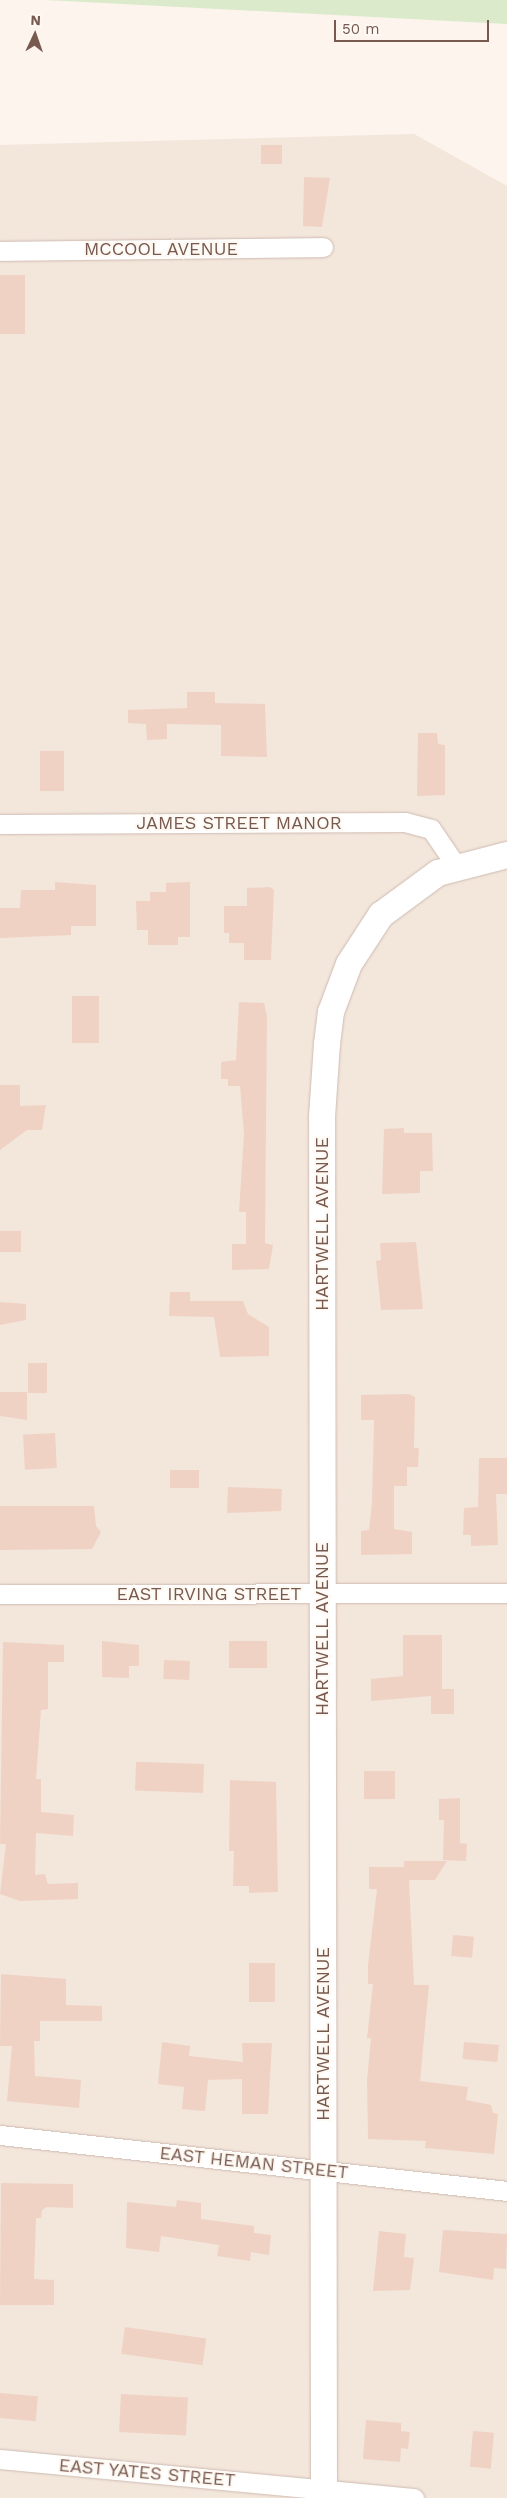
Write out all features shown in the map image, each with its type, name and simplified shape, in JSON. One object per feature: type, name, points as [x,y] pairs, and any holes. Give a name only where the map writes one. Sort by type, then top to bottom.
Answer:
[{"type":"street","name":"MCCOOL AVENUE","points":[[0,251],[323,247]]},
{"type":"street","name":"JAMES STREET MANOR","points":[[0,824],[405,822],[431,830],[457,867]]},
{"type":"street","name":"HARTWELL AVENUE","points":[[324,2494],[322,1117],[331,1012],[349,964],[381,915],[438,873],[507,855]]},
{"type":"street","name":"EAST IRVING STREET","points":[[0,1594],[507,1593]]},
{"type":"street","name":"EAST HEMAN STREET","points":[[0,2135],[507,2191]]},
{"type":"street","name":"EAST YATES STREET","points":[[0,2459],[324,2494],[414,2498]]},
{"type":"shaded area","points":[[414,134],[507,186],[507,2498],[0,2498],[0,145]]},
{"type":"green space","points":[[46,0],[507,0],[507,24]]},
{"type":"building","points":[[261,145],[282,145],[282,164],[261,164]]},
{"type":"building","points":[[304,177],[330,178],[322,227],[303,226]]},
{"type":"building","points":[[0,275],[25,275],[25,334],[0,334]]},
{"type":"building","points":[[187,692],[215,692],[215,703],[265,704],[267,757],[221,756],[221,725],[167,724],[167,739],[147,740],[146,724],[128,723],[128,710],[187,708]]},
{"type":"building","points":[[418,733],[437,733],[438,744],[445,745],[445,795],[417,796]]},
{"type":"building","points":[[40,751],[64,751],[64,791],[40,791]]},
{"type":"building","points":[[55,882],[96,885],[96,926],[71,926],[71,935],[0,938],[0,908],[20,908],[21,890],[55,890]]},
{"type":"building","points":[[190,882],[190,937],[178,937],[178,945],[148,945],[148,930],[137,930],[136,901],[150,901],[150,892],[166,892],[166,883]]},
{"type":"building","points":[[270,887],[274,890],[271,960],[244,960],[244,943],[229,943],[229,933],[224,933],[224,906],[247,906],[247,888]]},
{"type":"building","points":[[72,996],[99,996],[99,1043],[72,1043]]},
{"type":"building","points":[[239,1002],[264,1003],[267,1016],[265,1243],[273,1245],[269,1269],[232,1270],[232,1244],[246,1244],[246,1212],[239,1212],[244,1134],[240,1086],[228,1086],[228,1079],[221,1079],[221,1062],[236,1060]]},
{"type":"building","points":[[0,1085],[20,1085],[20,1106],[46,1105],[42,1130],[27,1130],[0,1150]]},
{"type":"building","points":[[404,1128],[404,1133],[432,1133],[433,1171],[420,1171],[420,1193],[382,1194],[384,1129]]},
{"type":"building","points":[[0,1231],[21,1231],[21,1252],[0,1252]]},
{"type":"building","points":[[416,1242],[423,1309],[381,1310],[376,1261],[381,1260],[380,1243]]},
{"type":"building","points":[[170,1292],[190,1292],[190,1301],[243,1301],[248,1314],[269,1327],[269,1356],[220,1357],[214,1317],[169,1316]]},
{"type":"building","points":[[0,1302],[26,1304],[26,1320],[0,1325]]},
{"type":"building","points":[[28,1363],[47,1363],[47,1393],[28,1393]]},
{"type":"building","points":[[0,1392],[27,1392],[27,1420],[0,1416]]},
{"type":"building","points":[[409,1394],[415,1397],[414,1448],[419,1448],[418,1467],[407,1467],[407,1486],[394,1486],[394,1529],[412,1532],[412,1554],[361,1555],[361,1531],[369,1530],[372,1503],[374,1420],[361,1420],[361,1395]]},
{"type":"building","points":[[55,1433],[57,1468],[25,1470],[23,1435]]},
{"type":"building","points":[[479,1458],[507,1458],[507,1494],[496,1494],[498,1545],[471,1546],[471,1535],[463,1535],[464,1508],[478,1507]]},
{"type":"building","points":[[170,1470],[199,1470],[199,1488],[170,1488]]},
{"type":"building","points":[[228,1487],[282,1489],[281,1511],[227,1513]]},
{"type":"building","points":[[0,1506],[94,1506],[96,1526],[101,1532],[92,1549],[0,1550]]},
{"type":"building","points":[[403,1635],[442,1635],[442,1689],[454,1689],[454,1714],[431,1714],[431,1696],[371,1701],[371,1679],[403,1676]]},
{"type":"building","points":[[102,1641],[139,1645],[139,1666],[129,1666],[129,1678],[102,1677]]},
{"type":"building","points":[[229,1641],[267,1641],[267,1668],[229,1668]]},
{"type":"building","points":[[3,1642],[64,1645],[64,1662],[48,1662],[48,1709],[41,1710],[36,1779],[41,1779],[41,1812],[74,1815],[73,1836],[36,1833],[35,1875],[45,1874],[48,1884],[78,1883],[78,1899],[20,1901],[0,1894],[6,1844],[0,1844]]},
{"type":"building","points":[[164,1660],[190,1661],[189,1680],[163,1679]]},
{"type":"building","points":[[136,1762],[204,1764],[203,1793],[135,1791]]},
{"type":"building","points":[[364,1771],[395,1771],[395,1799],[364,1799]]},
{"type":"building","points":[[230,1780],[276,1782],[278,1892],[249,1893],[249,1886],[233,1886],[234,1851],[229,1851]]},
{"type":"building","points":[[460,1798],[460,1843],[467,1844],[466,1861],[443,1860],[444,1820],[439,1820],[439,1799]]},
{"type":"building","points":[[404,1861],[447,1861],[435,1880],[409,1880],[414,1985],[429,1985],[420,2081],[468,2087],[466,2100],[491,2105],[493,2113],[498,2114],[494,2154],[425,2148],[426,2141],[368,2139],[367,2080],[371,2038],[367,2038],[373,1984],[368,1984],[368,1965],[377,1889],[369,1889],[369,1867],[404,1867]]},
{"type":"building","points":[[453,1935],[474,1937],[472,1958],[451,1956]]},
{"type":"building","points":[[249,1963],[275,1963],[275,2002],[249,2002]]},
{"type":"building","points":[[1,1974],[66,1979],[66,2005],[102,2006],[102,2021],[40,2021],[40,2041],[34,2041],[35,2076],[81,2080],[79,2108],[7,2101],[12,2046],[0,2046]]},
{"type":"building","points":[[162,2042],[190,2046],[189,2056],[243,2062],[242,2043],[272,2043],[268,2114],[242,2114],[242,2079],[208,2080],[205,2111],[182,2109],[184,2087],[158,2084]]},
{"type":"building","points":[[464,2042],[499,2045],[497,2062],[463,2059]]},
{"type":"building","points":[[1,2183],[73,2184],[73,2208],[47,2207],[42,2210],[41,2218],[36,2218],[34,2279],[54,2280],[54,2305],[0,2305]]},
{"type":"building","points":[[177,2200],[201,2203],[201,2219],[254,2226],[254,2233],[271,2235],[269,2255],[251,2252],[250,2261],[217,2256],[219,2245],[161,2236],[159,2252],[126,2248],[127,2202],[176,2207]]},
{"type":"building","points":[[443,2230],[507,2234],[506,2269],[494,2268],[493,2280],[439,2272]]},
{"type":"building","points":[[379,2231],[406,2234],[404,2257],[414,2258],[410,2290],[373,2291]]},
{"type":"building","points":[[125,2327],[206,2338],[202,2365],[121,2354]]},
{"type":"building","points":[[0,2393],[38,2396],[36,2421],[0,2418]]},
{"type":"building","points":[[121,2394],[188,2398],[186,2435],[119,2432]]},
{"type":"building","points":[[366,2420],[401,2423],[401,2431],[410,2432],[408,2449],[401,2448],[400,2462],[363,2459]]},
{"type":"building","points":[[473,2431],[494,2433],[491,2469],[470,2467]]}]
